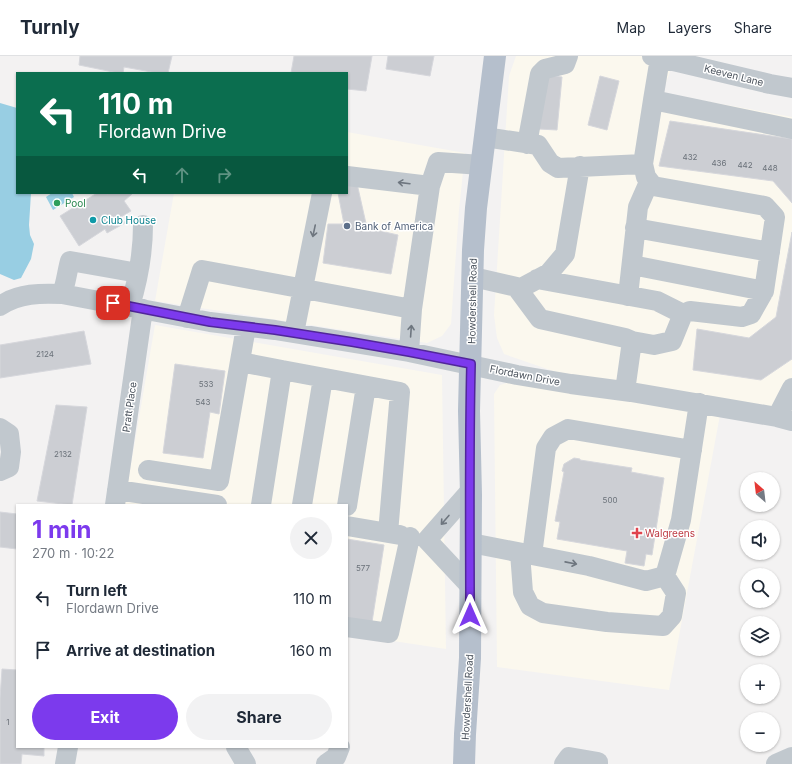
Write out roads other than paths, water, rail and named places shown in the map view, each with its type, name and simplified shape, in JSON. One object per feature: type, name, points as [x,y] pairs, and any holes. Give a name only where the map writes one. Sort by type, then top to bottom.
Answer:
[{"type":"main road","name":"Howdershell Road","points":[[464,764],[470,658],[471,490],[469,411],[473,250],[495,56]]},
{"type":"street","points":[[527,144],[540,74],[545,69],[565,64],[568,56]]},
{"type":"street","points":[[628,296],[638,207],[646,173],[656,57]]},
{"type":"street","name":"Keeven Lane","points":[[656,57],[792,88]]},
{"type":"street","points":[[653,100],[792,129]]},
{"type":"street","points":[[485,137],[538,145],[550,163],[558,168],[580,166],[646,173]]},
{"type":"street","points":[[409,352],[412,309],[430,186],[438,162],[482,165]]},
{"type":"street","points":[[473,277],[521,288],[549,273],[565,254],[580,166]]},
{"type":"street","points":[[517,288],[540,320],[626,338],[632,342],[654,345],[672,341],[684,314],[690,311],[742,316],[752,314],[764,291],[776,217],[765,206],[653,186],[646,173]]},
{"type":"street","points":[[348,176],[430,186]]},
{"type":"street","points":[[294,333],[322,194]]},
{"type":"street","name":"Pratt Place","points":[[116,498],[136,308],[138,273],[143,242],[143,226]]},
{"type":"street","points":[[636,228],[770,252]]},
{"type":"street","points":[[62,294],[66,284],[67,271],[70,261],[138,273]]},
{"type":"street","points":[[632,265],[764,291]]},
{"type":"street","points":[[187,318],[202,270],[412,309]]},
{"type":"street","points":[[537,279],[657,301],[684,314]]},
{"type":"street","name":"Flordawn Drive","points":[[0,306],[20,297],[39,293],[62,294],[187,318],[294,333],[409,352],[517,375],[699,403],[784,419]]},
{"type":"street","points":[[217,504],[246,327]]},
{"type":"street","points":[[625,391],[632,342]]},
{"type":"street","points":[[240,362],[400,392],[388,533]]},
{"type":"street","points":[[260,504],[282,370]]},
{"type":"street","points":[[302,504],[323,378]]},
{"type":"street","points":[[347,504],[366,386]]},
{"type":"street","points":[[784,419],[792,388]]},
{"type":"street","points":[[692,450],[568,429],[553,438],[546,448],[526,554],[523,592],[530,606],[543,613],[606,622],[663,626],[672,616],[676,593],[665,576],[681,520],[692,450],[699,403]]},
{"type":"street","points":[[0,428],[9,434],[11,452],[9,467],[0,471]]},
{"type":"street","points":[[148,470],[220,481]]},
{"type":"street","points":[[348,627],[389,633],[419,538],[471,490]]},
{"type":"street","points":[[116,498],[204,504]]},
{"type":"street","points":[[348,526],[419,538],[470,586]]},
{"type":"street","points":[[470,543],[589,566],[646,581],[665,576]]},
{"type":"street","points":[[65,764],[68,748]]},
{"type":"street","points":[[326,764],[336,757],[340,748]]},
{"type":"street","points":[[564,764],[569,757],[598,762],[598,764]]},
{"type":"water","points":[[0,103],[16,108],[16,194],[31,194],[29,225],[30,235],[34,244],[31,259],[21,278],[14,280],[0,274]]},
{"type":"water","name":"Pool","points":[[50,194],[72,194],[74,197],[53,210],[46,197]]},
{"type":"place","name":"Pool","points":[[57,203]]},
{"type":"place","name":"Club House","points":[[93,220]]},
{"type":"place","name":"Bank of America","points":[[347,226]]},
{"type":"place","name":"Walgreens","points":[[637,533]]}]
